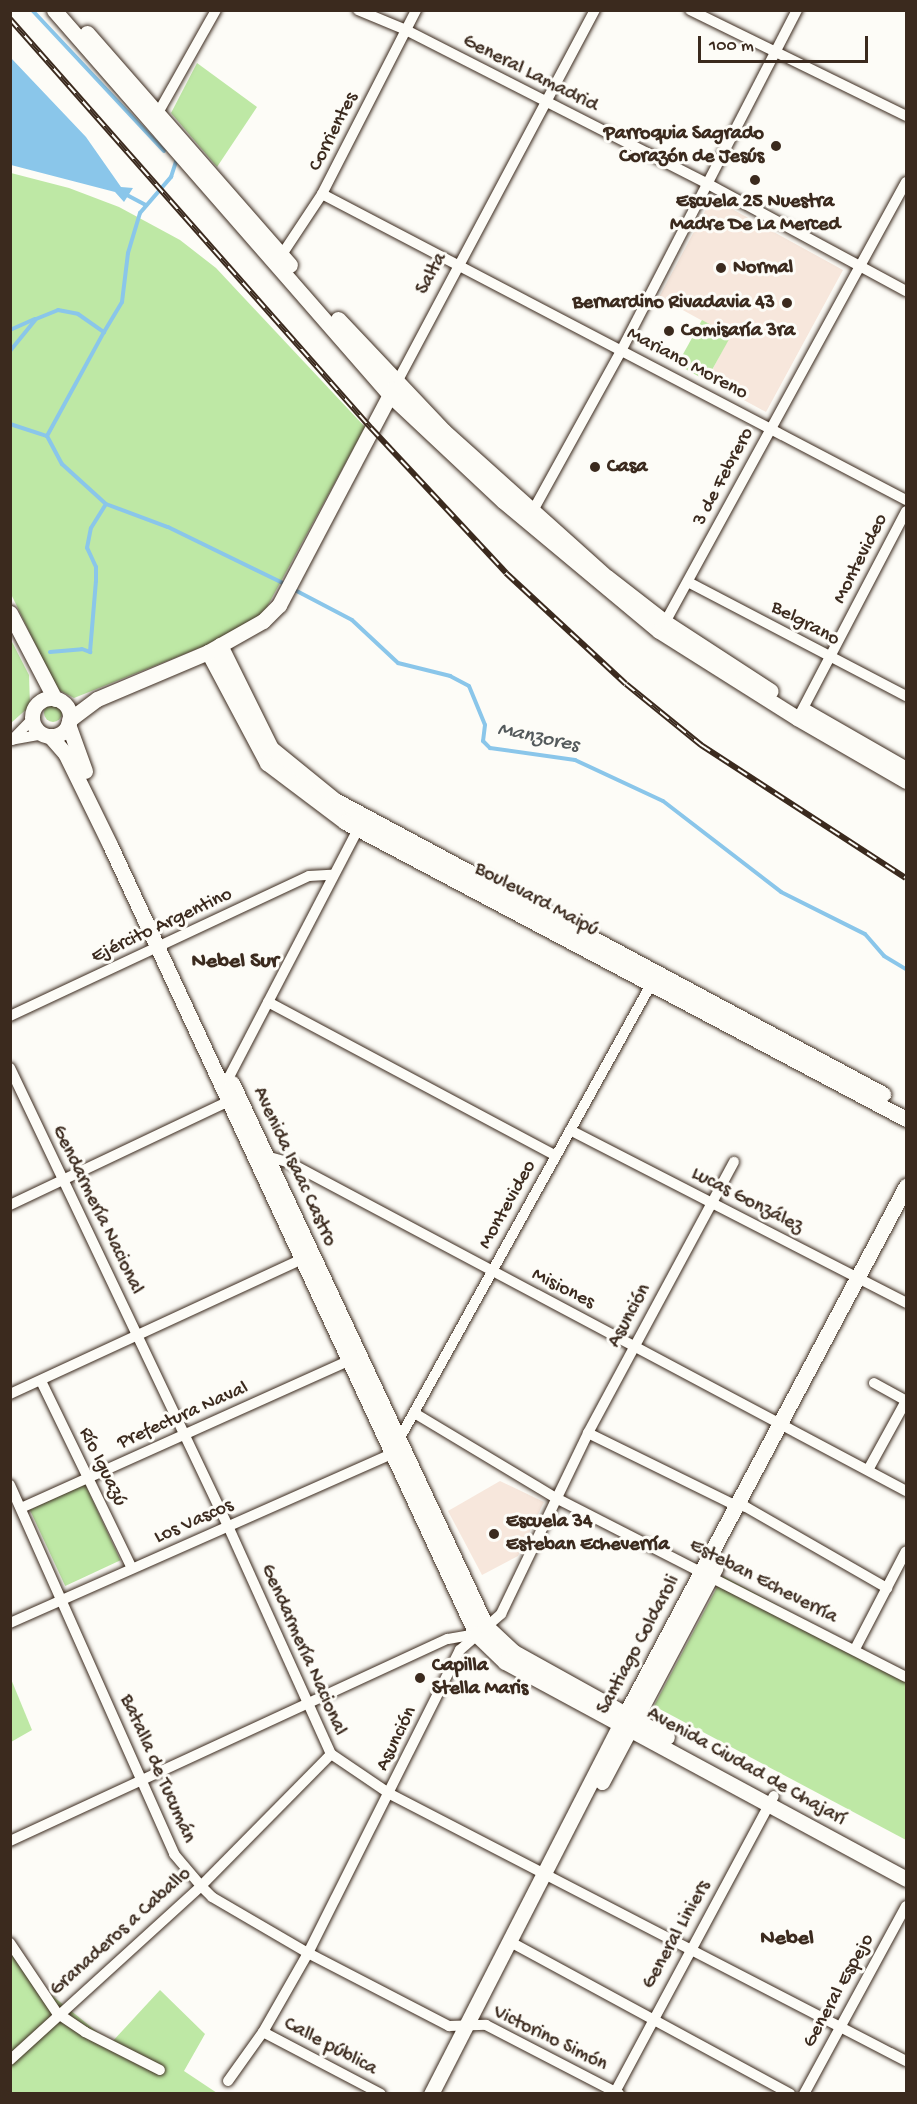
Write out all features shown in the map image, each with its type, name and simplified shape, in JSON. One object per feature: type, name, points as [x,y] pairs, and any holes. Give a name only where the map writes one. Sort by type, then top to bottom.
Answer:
[{"type":"main road","points":[[54,10],[155,119],[393,390],[529,517],[662,626],[906,781]]},
{"type":"main road","points":[[68,10],[155,119]]},
{"type":"main road","name":"Salta","points":[[98,699],[214,649],[263,621],[279,605],[393,390]]},
{"type":"main road","points":[[10,613],[69,722]]},
{"type":"main road","points":[[10,632],[31,676],[34,713],[46,735],[62,732],[69,722],[98,699]]},
{"type":"main road","name":"Boulevard Maipú","points":[[214,649],[271,748],[361,823],[654,979],[906,1107]]},
{"type":"main road","points":[[34,713],[44,699],[98,699]]},
{"type":"main road","points":[[800,714],[906,769]]},
{"type":"main road","name":"Avenida Isaac Castro","points":[[69,722],[74,747],[162,945],[481,1630]]},
{"type":"main road","name":"Avenida Isaac Castro","points":[[46,735],[65,753],[162,945]]},
{"type":"main road","name":"Boulevard Maipú","points":[[654,979],[906,1119]]},
{"type":"main road","name":"Avenida Isaac Castro","points":[[233,1099],[266,1156],[307,1257]]},
{"type":"main road","name":"Santiago Coldaroli","points":[[470,2024],[706,1574],[739,1505],[861,1280],[906,1186]]},
{"type":"main road","name":"Santiago Coldaroli","points":[[861,1280],[906,1207]]},
{"type":"main road","name":"Avenida Ciudad de Chajarí","points":[[481,1630],[628,1721],[772,1800],[906,1879]]},
{"type":"main road","name":"Avenida Ciudad de Chajarí","points":[[772,1800],[906,1868]]},
{"type":"main road","name":"Santiago Coldaroli","points":[[431,2094],[516,1945],[548,1873]]},
{"type":"main road","points":[[440,2094],[470,2024]]},
{"type":"street","points":[[155,119],[216,10]]},
{"type":"street","name":"General Lamadrid","points":[[358,10],[406,30],[546,104],[708,184],[906,291]]},
{"type":"street","name":"Corrientes","points":[[279,260],[322,194],[416,10]]},
{"type":"street","name":"Salta","points":[[393,390],[595,10]]},
{"type":"street","points":[[690,10],[906,116]]},
{"type":"street","points":[[529,517],[622,349],[797,10]]},
{"type":"street","name":"3 de Febrero","points":[[662,626],[906,182]]},
{"type":"street","name":"Mariano Moreno","points":[[322,194],[622,349],[906,500]]},
{"type":"street","name":"Montevideo","points":[[800,714],[906,511]]},
{"type":"street","name":"Belgrano","points":[[688,582],[906,696]]},
{"type":"street","points":[[11,740],[34,713]]},
{"type":"street","points":[[11,740],[46,735]]},
{"type":"street","points":[[225,1079],[331,875],[361,823]]},
{"type":"street","name":"Ejército Argentino","points":[[10,1016],[309,876],[331,875]]},
{"type":"street","name":"Montevideo","points":[[395,1448],[416,1414],[555,1155],[654,979]]},
{"type":"street","points":[[267,1002],[555,1155]]},
{"type":"street","name":"Gendarmería Nacional","points":[[10,1068],[228,1526],[331,1754],[390,1794],[548,1873],[906,2061]]},
{"type":"street","points":[[10,1204],[233,1099]]},
{"type":"street","name":"Lucas González","points":[[570,1130],[906,1304]]},
{"type":"street","name":"Misiones","points":[[266,1156],[290,1163],[906,1491]]},
{"type":"street","name":"Asunción","points":[[228,2081],[263,2032],[308,1953],[390,1794],[460,1650],[501,1614],[588,1433],[734,1162]]},
{"type":"street","points":[[10,1394],[307,1257]]},
{"type":"street","name":"Prefectura Naval","points":[[21,1508],[354,1358]]},
{"type":"street","name":"Río Iguazú","points":[[41,1381],[132,1568]]},
{"type":"street","points":[[868,1470],[906,1401],[874,1383]]},
{"type":"street","name":"Esteban Echeverría","points":[[416,1414],[556,1498],[906,1677]]},
{"type":"street","points":[[588,1433],[739,1505],[887,1588]]},
{"type":"street","name":"Los Vascos","points":[[10,1623],[228,1526],[395,1448]]},
{"type":"street","name":"Batalla de Tucumán","points":[[10,1485],[64,1600],[174,1854],[201,1886],[212,1897],[308,1953],[449,2026],[470,2024]]},
{"type":"street","points":[[855,1649],[906,1551]]},
{"type":"street","points":[[10,1841],[448,1639],[481,1630]]},
{"type":"street","name":"Granaderos a Caballo","points":[[10,2060],[57,2013],[201,1886],[331,1754]]},
{"type":"street","name":"General Liniers","points":[[616,2093],[652,2018],[772,1800]]},
{"type":"street","name":"General Espejo","points":[[804,2094],[906,1906]]},
{"type":"street","points":[[10,1942],[57,2013],[85,2032],[160,2070]]},
{"type":"street","points":[[516,1945],[790,2094]]},
{"type":"street","name":"Victorino Simón","points":[[470,2024],[616,2093]]},
{"type":"street","name":"Calle pública","points":[[263,2032],[381,2094]]},
{"type":"shaded area","points":[[712,198],[843,270],[766,412],[707,380],[730,336],[659,297]]},
{"type":"shaded area","name":"Escuela 34 Esteban Echeverría","points":[[500,1481],[544,1502],[518,1556],[482,1575],[448,1511]]},
{"type":"green space","points":[[197,63],[257,107],[217,167],[171,113]]},
{"type":"green space","points":[[11,173],[69,188],[119,207],[180,240],[216,268],[365,427],[267,607],[258,617],[207,645],[74,698],[57,689],[11,594]]},
{"type":"green space","points":[[702,320],[731,336],[706,381],[677,365]]},
{"type":"green space","points":[[10,638],[29,675],[30,706],[11,723]]},
{"type":"green space","points":[[53,704],[59,707],[62,713],[59,719],[53,722],[47,719],[44,713],[47,707]]},
{"type":"green space","points":[[85,1484],[120,1560],[65,1586],[30,1510]]},
{"type":"green space","points":[[723,1576],[906,1674],[906,1840],[654,1706]]},
{"type":"green space","points":[[11,1679],[32,1730],[10,1742]]},
{"type":"green space","points":[[10,1949],[34,1981],[111,2043],[160,1990],[205,2034],[184,2071],[217,2093],[11,2093]]},
{"type":"water","points":[[11,58],[86,137],[121,187],[133,188],[124,202],[115,192],[11,165]]},
{"type":"waterway","points":[[32,10],[164,151]]},
{"type":"waterway","points":[[10,351],[36,319],[58,310],[78,314],[104,332],[122,302],[128,253],[140,213],[171,177],[177,159]]},
{"type":"waterway","points":[[125,194],[146,205]]},
{"type":"waterway","points":[[10,330],[35,319]]},
{"type":"waterway","points":[[47,436],[104,332]]},
{"type":"waterway","name":"Manzores","points":[[10,424],[47,436],[62,464],[106,504],[168,527],[285,584]]},
{"type":"waterway","points":[[50,652],[82,649],[90,652],[96,567],[87,548],[91,528],[106,504]]},
{"type":"waterway","name":"Manzores","points":[[291,588],[352,620],[398,663],[450,676],[469,686],[485,725],[483,741],[490,748],[575,760],[663,801],[781,892],[865,934],[884,956],[906,969]]},
{"type":"railway","points":[[10,19],[371,428],[506,573],[626,684],[701,745],[906,878]]},
{"type":"place","name":"Parroquia Sagrado Corazón de Jesús","points":[[776,146]]},
{"type":"place","name":"Escuela 25 Nuestra Madre De La Merced","points":[[755,180]]},
{"type":"place","name":"Normal","points":[[721,268]]},
{"type":"place","name":"Bernardino Rivadavia 43","points":[[787,303]]},
{"type":"place","name":"Comisaría 3ra","points":[[669,331]]},
{"type":"place","name":"Casa","points":[[595,467]]},
{"type":"place","name":"Escuela 34 Esteban Echeverría","points":[[494,1534]]},
{"type":"place","name":"Capilla Stella Maris","points":[[420,1678]]},
{"type":"district","name":"Nebel Sur","points":[[235,963]]},
{"type":"district","name":"Nebel","points":[[787,1940]]}]
